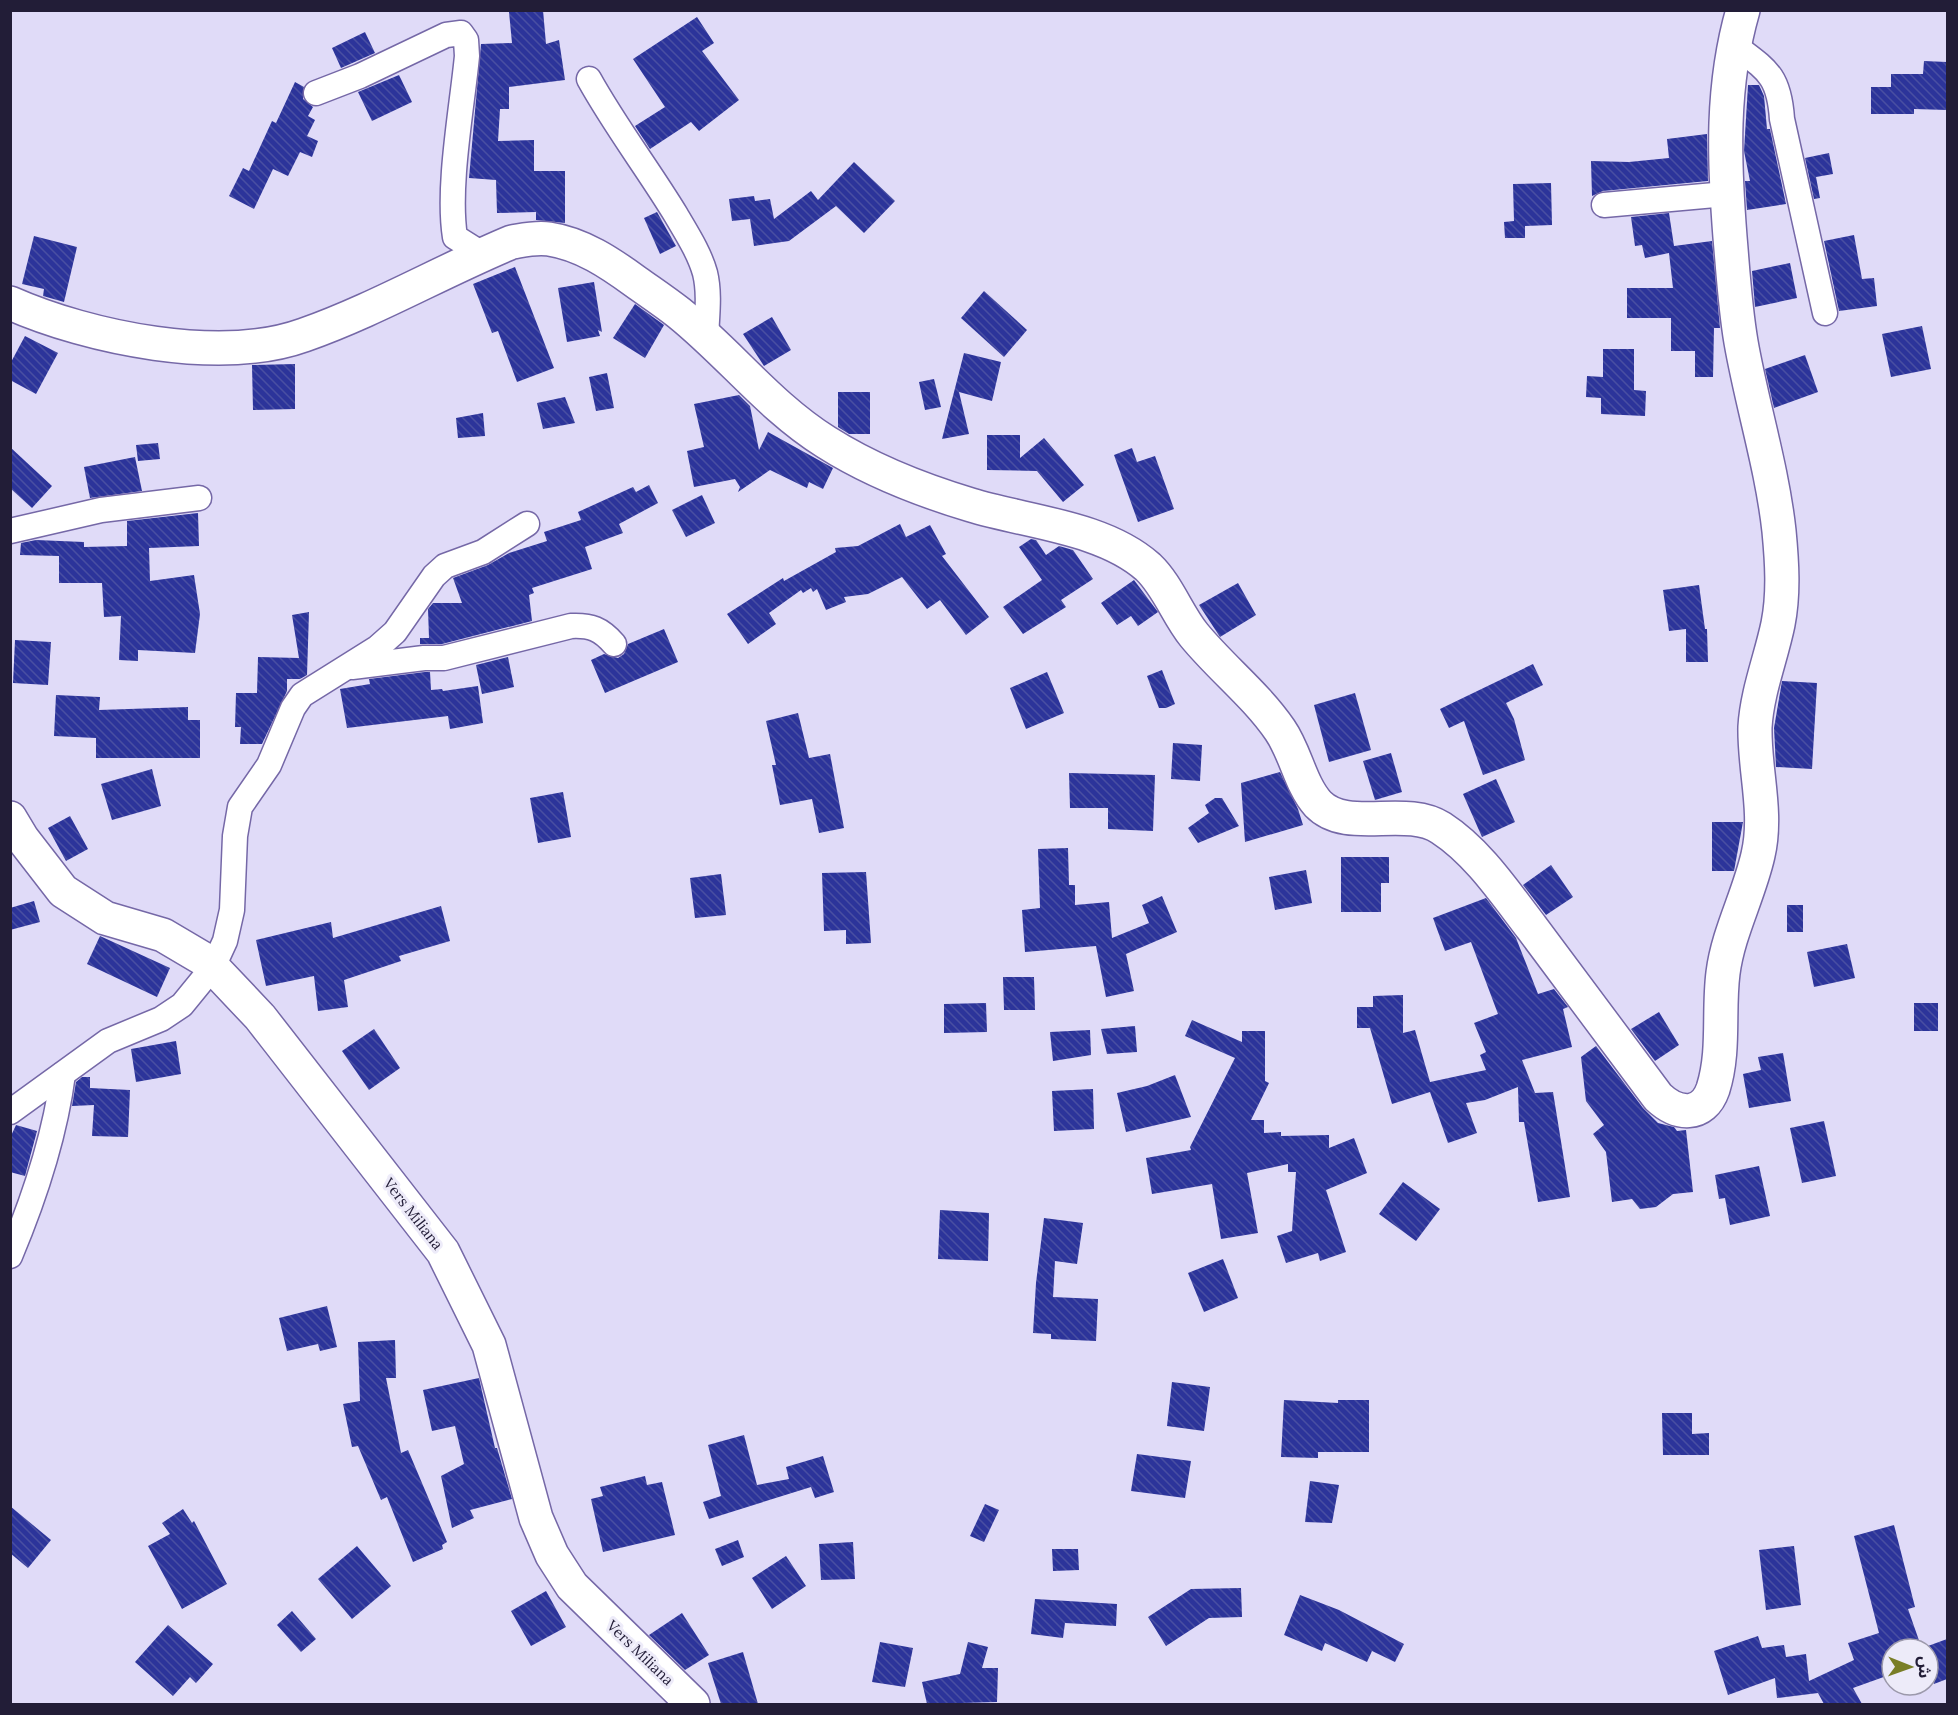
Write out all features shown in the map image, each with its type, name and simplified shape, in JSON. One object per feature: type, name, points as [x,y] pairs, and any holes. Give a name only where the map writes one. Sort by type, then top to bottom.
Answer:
[{"type":"main road","points":[[10,303],[50,320],[171,345],[225,348],[260,346],[303,336],[512,242],[534,238],[552,239],[585,250],[612,264],[679,313],[796,422],[862,462],[908,483],[973,506],[1065,528],[1104,542],[1147,567],[1166,589],[1192,633],[1272,718],[1283,734],[1309,791],[1320,806],[1333,814],[1353,818],[1427,820],[1468,850],[1514,905],[1658,1097],[1669,1107],[1692,1112],[1710,1097],[1717,1076],[1721,1054],[1723,971],[1759,855],[1762,799],[1755,729],[1758,703],[1779,622],[1782,576],[1772,487],[1741,340],[1726,194],[1724,121],[1728,74],[1738,23]]},
{"type":"main road","name":"Vers Miliana","points":[[10,818],[22,838],[63,891],[105,918],[163,935],[207,960],[260,1017],[443,1252],[489,1345],[537,1518],[552,1555],[572,1586],[693,1704]]},
{"type":"street","points":[[1738,23],[1768,70],[1780,94],[1782,119],[1825,313]]},
{"type":"street","points":[[316,93],[360,76],[446,35],[461,33],[466,40],[467,56],[456,160],[453,225],[455,237],[482,254]]},
{"type":"street","points":[[589,79],[610,117],[659,187],[698,252],[706,275],[708,296],[706,337]]},
{"type":"street","points":[[1604,205],[1726,194]]},
{"type":"street","points":[[10,531],[101,510],[200,498]]},
{"type":"street","points":[[10,1112],[108,1041],[161,1019],[182,1005],[213,967],[225,941],[232,910],[235,836],[240,807],[268,765],[293,708],[302,694],[377,648],[395,632],[434,576],[445,566],[483,552],[527,524]]},
{"type":"street","points":[[345,668],[444,658],[571,626],[589,625],[603,632],[614,644]]},
{"type":"street","points":[[10,1256],[48,1145],[59,1104],[63,1074]]},
{"type":"building","points":[[543,10],[546,44],[559,40],[565,80],[509,87],[509,109],[500,109],[498,141],[534,140],[534,171],[565,171],[565,223],[536,220],[536,212],[497,213],[496,180],[469,178],[481,44],[512,43],[509,12]]},
{"type":"building","points":[[697,17],[714,43],[702,51],[739,100],[699,131],[691,122],[650,149],[635,126],[665,107],[633,59]]},
{"type":"building","points":[[365,32],[375,53],[341,68],[332,48]]},
{"type":"building","points":[[1924,61],[1947,62],[1947,110],[1914,109],[1914,114],[1871,114],[1871,87],[1891,87],[1891,74],[1923,74]]},
{"type":"building","points":[[399,75],[412,102],[372,121],[358,92]]},
{"type":"building","points":[[295,82],[304,87],[303,99],[313,107],[308,116],[315,120],[307,136],[318,141],[312,157],[300,152],[288,176],[273,169],[254,209],[229,196],[243,168],[249,171],[272,121],[276,123]]},
{"type":"building","points":[[1748,85],[1759,85],[1764,96],[1767,129],[1770,129],[1786,204],[1747,210],[1745,181],[1750,181],[1744,151]]},
{"type":"building","points":[[1707,134],[1708,181],[1603,191],[1592,196],[1591,161],[1629,162],[1669,158],[1667,139]]},
{"type":"building","points":[[1829,153],[1833,174],[1816,177],[1820,198],[1814,199],[1805,158]]},
{"type":"building","points":[[854,162],[895,201],[864,233],[836,206],[789,241],[754,246],[750,219],[732,221],[729,199],[754,196],[755,201],[770,199],[774,219],[811,191],[818,200]]},
{"type":"building","points":[[1551,183],[1552,225],[1525,226],[1525,238],[1505,238],[1504,222],[1514,221],[1513,184]]},
{"type":"building","points":[[657,212],[676,246],[660,254],[644,218]]},
{"type":"building","points":[[1669,213],[1674,246],[1712,241],[1720,328],[1714,328],[1713,377],[1695,377],[1695,351],[1671,351],[1671,318],[1627,318],[1627,288],[1673,288],[1669,253],[1645,258],[1642,245],[1635,246],[1631,217]]},
{"type":"building","points":[[1854,235],[1862,279],[1874,278],[1877,306],[1839,311],[1824,241]]},
{"type":"building","points":[[34,236],[77,247],[64,302],[43,296],[44,289],[22,284]]},
{"type":"building","points":[[1790,263],[1797,298],[1755,307],[1752,271]]},
{"type":"building","points":[[515,267],[554,368],[517,382],[498,331],[492,333],[473,284]]},
{"type":"building","points":[[594,282],[602,332],[598,330],[600,336],[567,342],[558,288]]},
{"type":"building","points":[[984,291],[1027,330],[1004,357],[961,318]]},
{"type":"building","points":[[635,304],[664,325],[645,358],[613,338]]},
{"type":"building","points":[[772,317],[791,350],[764,366],[743,334]]},
{"type":"building","points":[[1922,326],[1931,369],[1891,377],[1882,334]]},
{"type":"building","points":[[25,336],[58,353],[36,394],[10,380],[10,364]]},
{"type":"building","points":[[1603,349],[1634,349],[1634,390],[1646,391],[1645,416],[1601,414],[1601,398],[1586,397],[1587,376],[1603,377]]},
{"type":"building","points":[[964,353],[1001,362],[992,401],[959,392],[969,434],[942,439]]},
{"type":"building","points":[[1805,355],[1818,392],[1774,408],[1765,369]]},
{"type":"building","points":[[295,364],[295,409],[253,410],[252,365]]},
{"type":"building","points":[[607,373],[614,408],[596,411],[589,377]]},
{"type":"building","points":[[934,379],[941,407],[925,410],[919,382]]},
{"type":"building","points":[[838,392],[870,392],[870,434],[849,434],[838,427]]},
{"type":"building","points":[[739,395],[750,406],[759,450],[768,432],[833,468],[823,489],[809,482],[807,488],[770,470],[738,492],[740,487],[735,479],[694,487],[687,451],[704,447],[694,404]]},
{"type":"building","points":[[565,397],[575,423],[543,429],[537,403]]},
{"type":"building","points":[[483,413],[485,436],[458,438],[456,418]]},
{"type":"building","points":[[987,435],[1020,435],[1020,458],[1044,438],[1084,485],[1063,502],[1037,471],[987,470]]},
{"type":"building","points":[[158,443],[160,459],[138,461],[136,445]]},
{"type":"building","points":[[10,447],[52,486],[32,508],[10,488]]},
{"type":"building","points":[[1132,448],[1137,462],[1155,456],[1174,509],[1138,522],[1114,455]]},
{"type":"building","points":[[135,457],[142,491],[90,498],[84,467]]},
{"type":"building","points":[[649,485],[658,503],[619,524],[623,533],[585,547],[592,569],[532,588],[534,593],[529,595],[532,621],[442,644],[420,644],[420,638],[429,638],[428,609],[433,603],[462,603],[453,578],[488,565],[509,553],[547,541],[544,532],[581,520],[578,512],[633,487],[636,492]]},
{"type":"building","points":[[702,495],[715,523],[686,537],[672,510]]},
{"type":"building","points":[[198,513],[199,546],[149,548],[150,581],[194,575],[200,614],[195,653],[138,650],[138,661],[119,660],[121,616],[104,617],[102,583],[59,583],[59,556],[20,555],[21,543],[36,540],[84,542],[84,547],[127,546],[127,521]]},
{"type":"building","points":[[900,524],[906,537],[930,525],[946,554],[942,556],[989,617],[966,635],[940,600],[927,609],[902,577],[868,594],[844,597],[846,602],[826,610],[817,589],[813,592],[811,588],[803,593],[801,590],[769,613],[776,624],[748,644],[727,614],[783,578],[784,581],[836,552],[835,548],[858,546]]},
{"type":"building","points":[[1031,539],[1036,540],[1046,555],[1059,546],[1073,550],[1093,579],[1061,600],[1066,607],[1023,634],[1003,607],[1042,580],[1019,547]]},
{"type":"building","points":[[1134,580],[1158,612],[1138,626],[1131,616],[1117,625],[1101,603]]},
{"type":"building","points":[[1238,583],[1256,615],[1220,637],[1199,605]]},
{"type":"building","points":[[1699,585],[1705,629],[1707,629],[1708,662],[1686,662],[1686,629],[1669,631],[1663,590]]},
{"type":"building","points":[[309,612],[307,675],[300,679],[287,679],[287,691],[262,744],[240,744],[241,727],[235,727],[236,693],[257,693],[258,657],[299,658],[292,615]]},
{"type":"building","points":[[664,629],[678,662],[605,693],[591,660],[604,654],[618,658],[624,654],[628,644]]},
{"type":"building","points":[[15,640],[51,642],[48,685],[13,683]]},
{"type":"building","points":[[508,657],[514,687],[482,694],[476,665]]},
{"type":"building","points":[[1533,664],[1543,685],[1506,703],[1514,719],[1525,760],[1483,775],[1464,721],[1449,728],[1440,709]]},
{"type":"building","points":[[1162,670],[1175,704],[1166,708],[1159,708],[1147,676]]},
{"type":"building","points":[[430,672],[431,690],[442,689],[443,691],[478,686],[483,723],[450,729],[448,716],[347,728],[340,689],[370,684],[369,679]]},
{"type":"building","points":[[1047,672],[1064,713],[1026,729],[1010,688]]},
{"type":"building","points":[[1782,681],[1817,683],[1812,769],[1776,767],[1774,728]]},
{"type":"building","points":[[1355,693],[1371,750],[1329,762],[1314,705]]},
{"type":"building","points":[[56,695],[100,697],[99,710],[188,707],[188,720],[200,720],[200,758],[96,758],[96,738],[54,736]]},
{"type":"building","points":[[798,713],[809,758],[830,754],[844,828],[819,833],[812,799],[780,805],[772,765],[776,765],[766,721]]},
{"type":"building","points":[[1173,743],[1202,745],[1200,781],[1171,779]]},
{"type":"building","points":[[1391,753],[1402,792],[1375,800],[1363,761]]},
{"type":"building","points":[[152,769],[161,806],[112,820],[101,784]]},
{"type":"building","points":[[1280,772],[1303,825],[1245,842],[1241,783]]},
{"type":"building","points":[[1069,773],[1155,775],[1153,831],[1108,829],[1108,808],[1070,808]]},
{"type":"building","points":[[1496,779],[1515,822],[1482,837],[1463,794]]},
{"type":"building","points":[[563,792],[571,837],[538,843],[530,798]]},
{"type":"building","points":[[1215,798],[1222,798],[1239,826],[1198,843],[1188,828],[1209,813],[1205,805]]},
{"type":"building","points":[[70,816],[88,849],[66,861],[48,828]]},
{"type":"building","points":[[1712,822],[1743,822],[1734,871],[1712,871]]},
{"type":"building","points":[[1068,848],[1069,885],[1075,885],[1075,905],[1109,902],[1112,938],[1149,923],[1142,905],[1162,896],[1177,932],[1126,954],[1134,991],[1106,997],[1096,946],[1025,952],[1022,910],[1040,908],[1038,849]]},
{"type":"building","points":[[1341,857],[1389,857],[1389,883],[1381,883],[1381,912],[1341,912]]},
{"type":"building","points":[[1551,865],[1573,897],[1546,915],[1523,885]]},
{"type":"building","points":[[1306,870],[1312,903],[1275,910],[1269,877]]},
{"type":"building","points":[[866,872],[871,943],[846,944],[846,930],[824,931],[822,873]]},
{"type":"building","points":[[721,874],[726,915],[695,918],[690,878]]},
{"type":"building","points":[[1486,898],[1516,938],[1538,994],[1554,989],[1568,1007],[1563,1009],[1572,1047],[1522,1060],[1535,1093],[1553,1092],[1570,1197],[1538,1202],[1524,1122],[1519,1122],[1518,1087],[1485,1100],[1466,1103],[1477,1133],[1448,1143],[1430,1092],[1392,1104],[1370,1028],[1357,1028],[1357,1007],[1373,1007],[1373,996],[1403,995],[1403,1033],[1415,1030],[1430,1082],[1486,1070],[1480,1055],[1486,1052],[1474,1023],[1498,1014],[1471,942],[1445,951],[1433,918]]},
{"type":"building","points":[[34,901],[40,922],[10,930],[10,908]]},
{"type":"building","points":[[1787,905],[1803,905],[1803,932],[1787,932]]},
{"type":"building","points":[[441,906],[450,941],[399,956],[401,961],[344,980],[348,1007],[318,1011],[314,976],[266,986],[256,940],[331,922],[333,938]]},
{"type":"building","points":[[100,936],[170,968],[157,997],[87,964]]},
{"type":"building","points":[[1847,944],[1855,978],[1814,987],[1807,952]]},
{"type":"building","points":[[1003,977],[1034,977],[1035,1010],[1004,1010]]},
{"type":"building","points":[[986,1003],[987,1032],[944,1033],[944,1004]]},
{"type":"building","points":[[1914,1003],[1938,1003],[1938,1031],[1914,1031]]},
{"type":"building","points":[[1659,1012],[1679,1045],[1655,1061],[1631,1029]]},
{"type":"building","points":[[1192,1020],[1242,1042],[1242,1031],[1265,1031],[1265,1081],[1269,1083],[1251,1120],[1264,1120],[1264,1133],[1281,1132],[1281,1136],[1329,1135],[1329,1148],[1354,1138],[1367,1173],[1326,1190],[1346,1252],[1320,1261],[1318,1253],[1286,1263],[1277,1236],[1292,1231],[1296,1172],[1288,1172],[1288,1164],[1247,1173],[1258,1233],[1221,1239],[1212,1184],[1152,1194],[1146,1158],[1191,1150],[1190,1147],[1235,1058],[1185,1036]]},
{"type":"building","points":[[1135,1026],[1137,1052],[1107,1054],[1101,1029]]},
{"type":"building","points":[[374,1029],[400,1068],[369,1090],[342,1051]]},
{"type":"building","points":[[1090,1030],[1091,1055],[1053,1061],[1050,1032]]},
{"type":"building","points":[[176,1041],[181,1074],[136,1082],[131,1049]]},
{"type":"building","points":[[1596,1046],[1643,1108],[1658,1123],[1674,1127],[1677,1131],[1686,1130],[1693,1192],[1673,1194],[1656,1207],[1640,1209],[1632,1199],[1612,1202],[1606,1152],[1593,1134],[1604,1125],[1586,1101],[1581,1057]]},
{"type":"building","points":[[1783,1053],[1791,1101],[1749,1108],[1743,1074],[1761,1070],[1758,1057]]},
{"type":"building","points":[[1175,1075],[1191,1117],[1126,1132],[1117,1093],[1147,1086]]},
{"type":"building","points":[[82,1077],[90,1077],[90,1088],[130,1090],[128,1137],[92,1136],[94,1105],[72,1106],[76,1082]]},
{"type":"building","points":[[1093,1089],[1094,1129],[1054,1131],[1052,1091]]},
{"type":"building","points":[[1824,1121],[1836,1176],[1802,1183],[1790,1128]]},
{"type":"building","points":[[16,1125],[37,1131],[25,1176],[10,1172],[10,1138]]},
{"type":"building","points":[[1759,1166],[1770,1216],[1730,1225],[1725,1198],[1719,1199],[1715,1175]]},
{"type":"building","points":[[1403,1182],[1440,1209],[1416,1241],[1379,1214]]},
{"type":"building","points":[[940,1210],[989,1213],[988,1261],[938,1259]]},
{"type":"building","points":[[1044,1218],[1083,1223],[1077,1264],[1055,1261],[1053,1297],[1098,1299],[1096,1341],[1051,1339],[1051,1334],[1033,1333]]},
{"type":"building","points":[[1223,1259],[1238,1298],[1204,1312],[1188,1273]]},
{"type":"building","points":[[327,1306],[337,1347],[320,1351],[318,1344],[287,1351],[279,1318]]},
{"type":"building","points":[[395,1340],[396,1378],[386,1378],[401,1453],[408,1450],[447,1542],[442,1545],[443,1549],[413,1562],[387,1497],[381,1500],[358,1446],[352,1447],[343,1404],[360,1401],[358,1342]]},
{"type":"building","points":[[479,1378],[495,1448],[497,1448],[512,1499],[470,1510],[474,1518],[452,1528],[441,1476],[464,1464],[455,1426],[432,1431],[423,1390]]},
{"type":"building","points":[[1172,1382],[1210,1387],[1204,1431],[1167,1426]]},
{"type":"building","points":[[1284,1400],[1338,1403],[1338,1400],[1369,1400],[1369,1452],[1318,1452],[1318,1458],[1281,1457]]},
{"type":"building","points":[[1662,1413],[1692,1413],[1692,1434],[1709,1433],[1709,1455],[1663,1455]]},
{"type":"building","points":[[744,1435],[757,1485],[789,1479],[786,1467],[823,1456],[834,1492],[815,1498],[811,1487],[709,1519],[703,1502],[721,1496],[708,1445]]},
{"type":"building","points":[[1137,1454],[1191,1461],[1185,1498],[1131,1491]]},
{"type":"building","points":[[645,1476],[647,1485],[662,1482],[675,1535],[603,1552],[591,1499],[603,1496],[600,1487]]},
{"type":"building","points":[[1310,1481],[1339,1485],[1332,1523],[1305,1522]]},
{"type":"building","points":[[985,1504],[999,1510],[984,1542],[970,1536]]},
{"type":"building","points":[[10,1506],[51,1540],[28,1568],[10,1553]]},
{"type":"building","points":[[183,1509],[192,1523],[194,1521],[227,1584],[182,1609],[148,1546],[170,1534],[162,1523]]},
{"type":"building","points":[[1894,1525],[1915,1607],[1908,1609],[1918,1637],[1880,1637],[1880,1678],[1853,1688],[1862,1704],[1824,1704],[1818,1693],[1777,1698],[1775,1678],[1728,1695],[1714,1651],[1758,1636],[1762,1648],[1784,1645],[1786,1657],[1806,1654],[1809,1681],[1854,1660],[1848,1643],[1879,1633],[1854,1536]]},
{"type":"building","points":[[738,1540],[744,1557],[722,1566],[715,1549]]},
{"type":"building","points":[[853,1542],[855,1579],[821,1580],[819,1544]]},
{"type":"building","points":[[357,1546],[391,1586],[352,1619],[318,1579]]},
{"type":"building","points":[[1794,1546],[1801,1605],[1766,1610],[1759,1550]]},
{"type":"building","points":[[1052,1549],[1078,1549],[1079,1570],[1053,1571]]},
{"type":"building","points":[[786,1556],[806,1586],[772,1609],[752,1578]]},
{"type":"building","points":[[1241,1588],[1242,1617],[1209,1618],[1166,1646],[1148,1617],[1191,1589]]},
{"type":"building","points":[[546,1591],[566,1627],[531,1646],[511,1611]]},
{"type":"building","points":[[1300,1595],[1339,1610],[1404,1644],[1395,1662],[1372,1651],[1367,1662],[1325,1643],[1322,1651],[1284,1635]]},
{"type":"building","points":[[1035,1599],[1117,1604],[1116,1626],[1065,1623],[1063,1638],[1031,1634]]},
{"type":"building","points":[[292,1611],[316,1639],[301,1652],[277,1625]]},
{"type":"building","points":[[682,1613],[709,1655],[685,1670],[649,1635]]},
{"type":"building","points":[[168,1625],[213,1664],[196,1683],[190,1677],[173,1696],[135,1662]]},
{"type":"building","points":[[1947,1639],[1947,1679],[1940,1682],[1940,1642]]},
{"type":"building","points":[[880,1642],[913,1648],[905,1687],[872,1682]]},
{"type":"building","points":[[968,1642],[988,1647],[982,1668],[998,1668],[997,1702],[927,1704],[922,1682],[960,1674]]},
{"type":"building","points":[[743,1652],[758,1704],[721,1704],[708,1663]]}]
